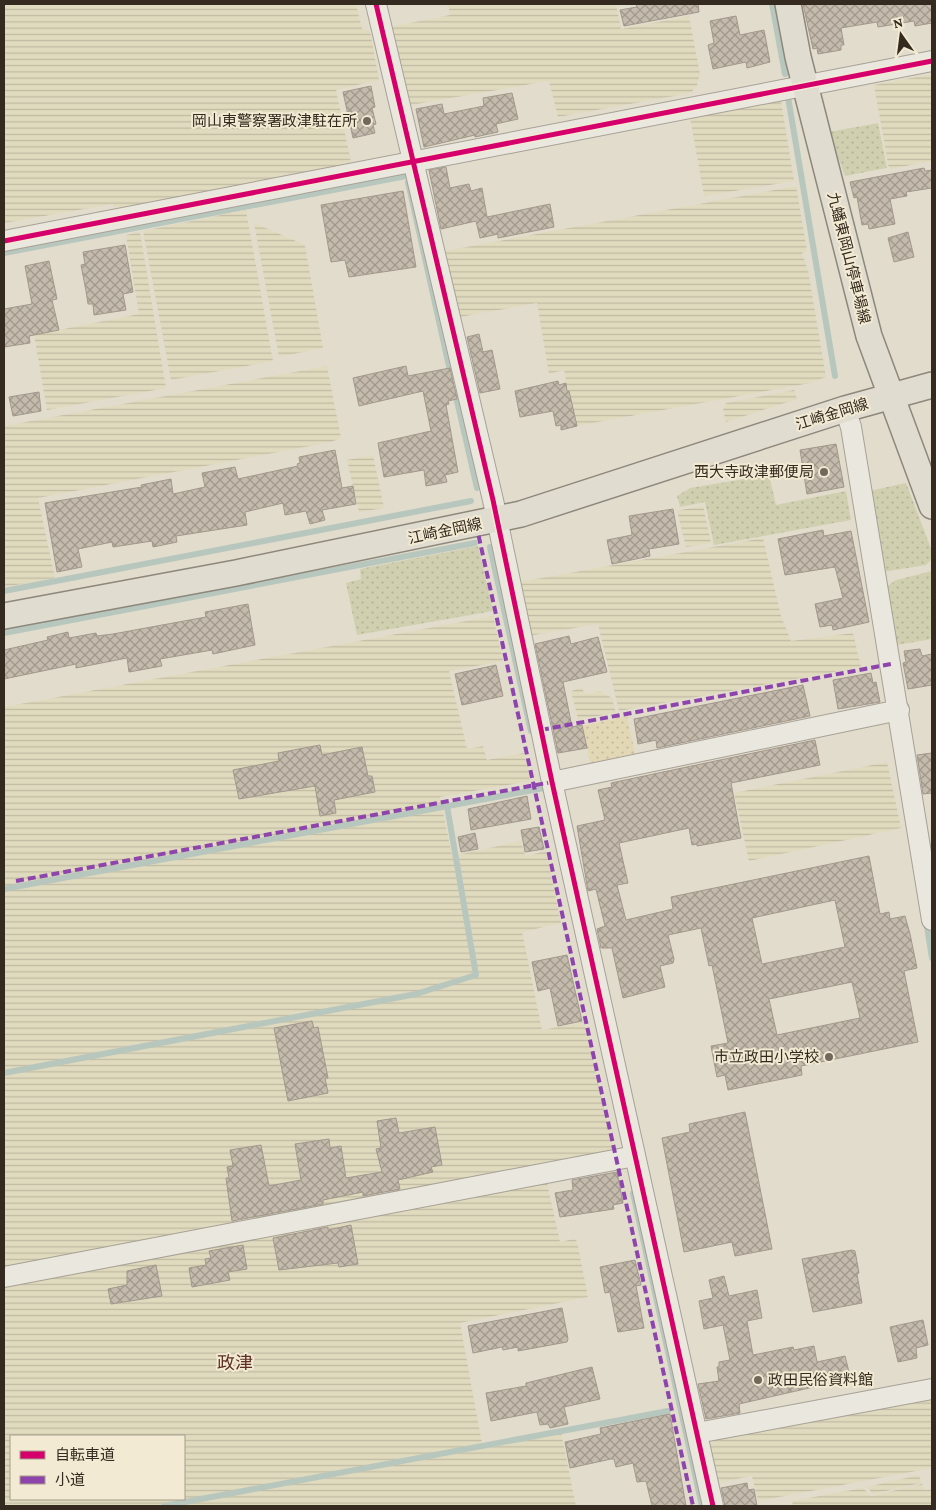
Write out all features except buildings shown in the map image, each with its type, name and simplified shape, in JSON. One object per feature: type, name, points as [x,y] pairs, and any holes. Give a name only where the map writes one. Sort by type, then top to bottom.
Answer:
[{"type":"main road","name":"九蟠東岡山停車場線","points":[[788,4],[805,85],[869,336],[932,506]]},
{"type":"main road","name":"江崎金岡線","points":[[4,616],[236,573],[496,520],[581,496],[845,409],[932,385]]},
{"type":"street","points":[[376,4],[496,520],[552,782],[628,1158],[697,1433],[713,1506]]},
{"type":"street","points":[[4,241],[413,162],[502,142],[932,61]]},
{"type":"street","points":[[845,409],[851,427],[893,712],[932,920]]},
{"type":"street","points":[[552,782],[893,712]]},
{"type":"street","points":[[4,1277],[628,1158]]},
{"type":"street","points":[[697,1433],[932,1389]]},
{"type":"shaded area","points":[[4,4],[356,4],[362,29],[370,31],[379,80],[336,90],[352,167],[124,210],[122,207],[114,207],[113,204],[4,223]]},
{"type":"shaded area","points":[[448,4],[616,4],[621,29],[689,16],[700,74],[697,85],[691,93],[558,117],[549,81],[405,106],[390,27],[450,15]]},
{"type":"shaded area","points":[[932,74],[932,161],[889,169],[874,85]]},
{"type":"shaded area","points":[[781,101],[794,181],[704,196],[690,117]]},
{"type":"shaded area","points":[[796,186],[807,251],[802,253],[808,270],[826,377],[810,383],[576,426],[564,370],[549,374],[537,303],[454,318],[441,257],[445,251]]},
{"type":"shaded area","points":[[246,210],[273,361],[171,380],[143,231]]},
{"type":"shaded area","points":[[254,223],[305,245],[323,348],[279,357]]},
{"type":"shaded area","points":[[140,232],[166,388],[47,410],[34,335],[139,314],[126,235]]},
{"type":"shaded area","points":[[327,366],[341,438],[331,442],[38,498],[55,578],[4,587],[4,426]]},
{"type":"shaded area","points":[[794,390],[797,399],[726,422],[723,410],[726,403]]},
{"type":"shaded area","points":[[373,455],[384,508],[359,512],[347,460]]},
{"type":"shaded area","points":[[703,505],[711,543],[686,547],[677,511]]},
{"type":"shaded area","points":[[763,538],[781,616],[791,641],[853,633],[861,667],[619,711],[598,624],[528,636],[514,583]]},
{"type":"shaded area","points":[[493,616],[503,661],[449,671],[467,749],[483,746],[487,760],[524,753],[530,781],[440,797],[452,856],[521,841],[525,856],[546,851],[561,923],[522,932],[542,1030],[584,1022],[614,1151],[544,1169],[560,1242],[574,1239],[577,1241],[588,1297],[460,1323],[483,1449],[561,1432],[576,1506],[4,1506],[4,707]]},
{"type":"shaded area","points":[[582,688],[585,694],[600,691],[612,698],[616,713],[578,719],[571,691]]},
{"type":"shaded area","points":[[887,762],[901,828],[749,861],[734,793]]},
{"type":"shaded area","points":[[932,1398],[932,1468],[758,1501],[752,1476],[721,1482],[713,1477],[707,1451],[715,1439]]},
{"type":"shaded area","points":[[919,1475],[921,1483],[873,1494],[867,1487]]},
{"type":"shaded area","points":[[922,1484],[925,1490],[932,1489],[932,1506],[793,1506],[792,1501],[863,1488],[871,1496]]},
{"type":"green space","points":[[878,123],[887,168],[845,176],[829,132]]},
{"type":"green space","points":[[769,475],[776,505],[846,491],[851,520],[714,545],[705,502],[680,507],[677,496],[690,488]]},
{"type":"green space","points":[[906,483],[932,551],[932,559],[926,565],[883,572],[869,491]]},
{"type":"green space","points":[[478,546],[493,611],[357,635],[346,583],[361,579],[360,569]]},
{"type":"green space","points":[[932,571],[932,639],[891,646],[883,589],[896,580]]},
{"type":"sand","points":[[627,716],[636,758],[591,768],[582,726]]},
{"type":"waterway","points":[[772,4],[785,74]]},
{"type":"waterway","points":[[788,97],[835,376]]},
{"type":"waterway","points":[[4,253],[406,176]]},
{"type":"waterway","points":[[408,182],[451,375]]},
{"type":"waterway","points":[[455,392],[477,488]]},
{"type":"waterway","points":[[4,591],[471,501]]},
{"type":"waterway","points":[[4,633],[475,543]]},
{"type":"waterway","points":[[490,547],[531,731]]},
{"type":"waterway","points":[[4,889],[544,788]]},
{"type":"waterway","points":[[4,1073],[416,994],[476,975],[447,806]]},
{"type":"waterway","points":[[926,920],[932,958]]},
{"type":"waterway","points":[[633,1193],[702,1506]]},
{"type":"waterway","points":[[164,1506],[668,1411]]},
{"type":"marked path","points":[[476,524],[693,1506]]},
{"type":"marked path","points":[[541,730],[891,664]]},
{"type":"marked path","points":[[16,881],[552,782]]},
{"type":"cycle path","points":[[376,4],[493,500],[552,782],[713,1506]]},
{"type":"cycle path","points":[[4,241],[932,61]]},
{"type":"place","name":"岡山東警察署政津駐在所","points":[[367,121]]},
{"type":"place","name":"西大寺政津郵便局","points":[[824,472]]},
{"type":"place","name":"市立政田小学校","points":[[829,1057]]},
{"type":"place","name":"政田民俗資料館","points":[[758,1380]]},
{"type":"district","name":"政津","points":[[235,1363]]}]
